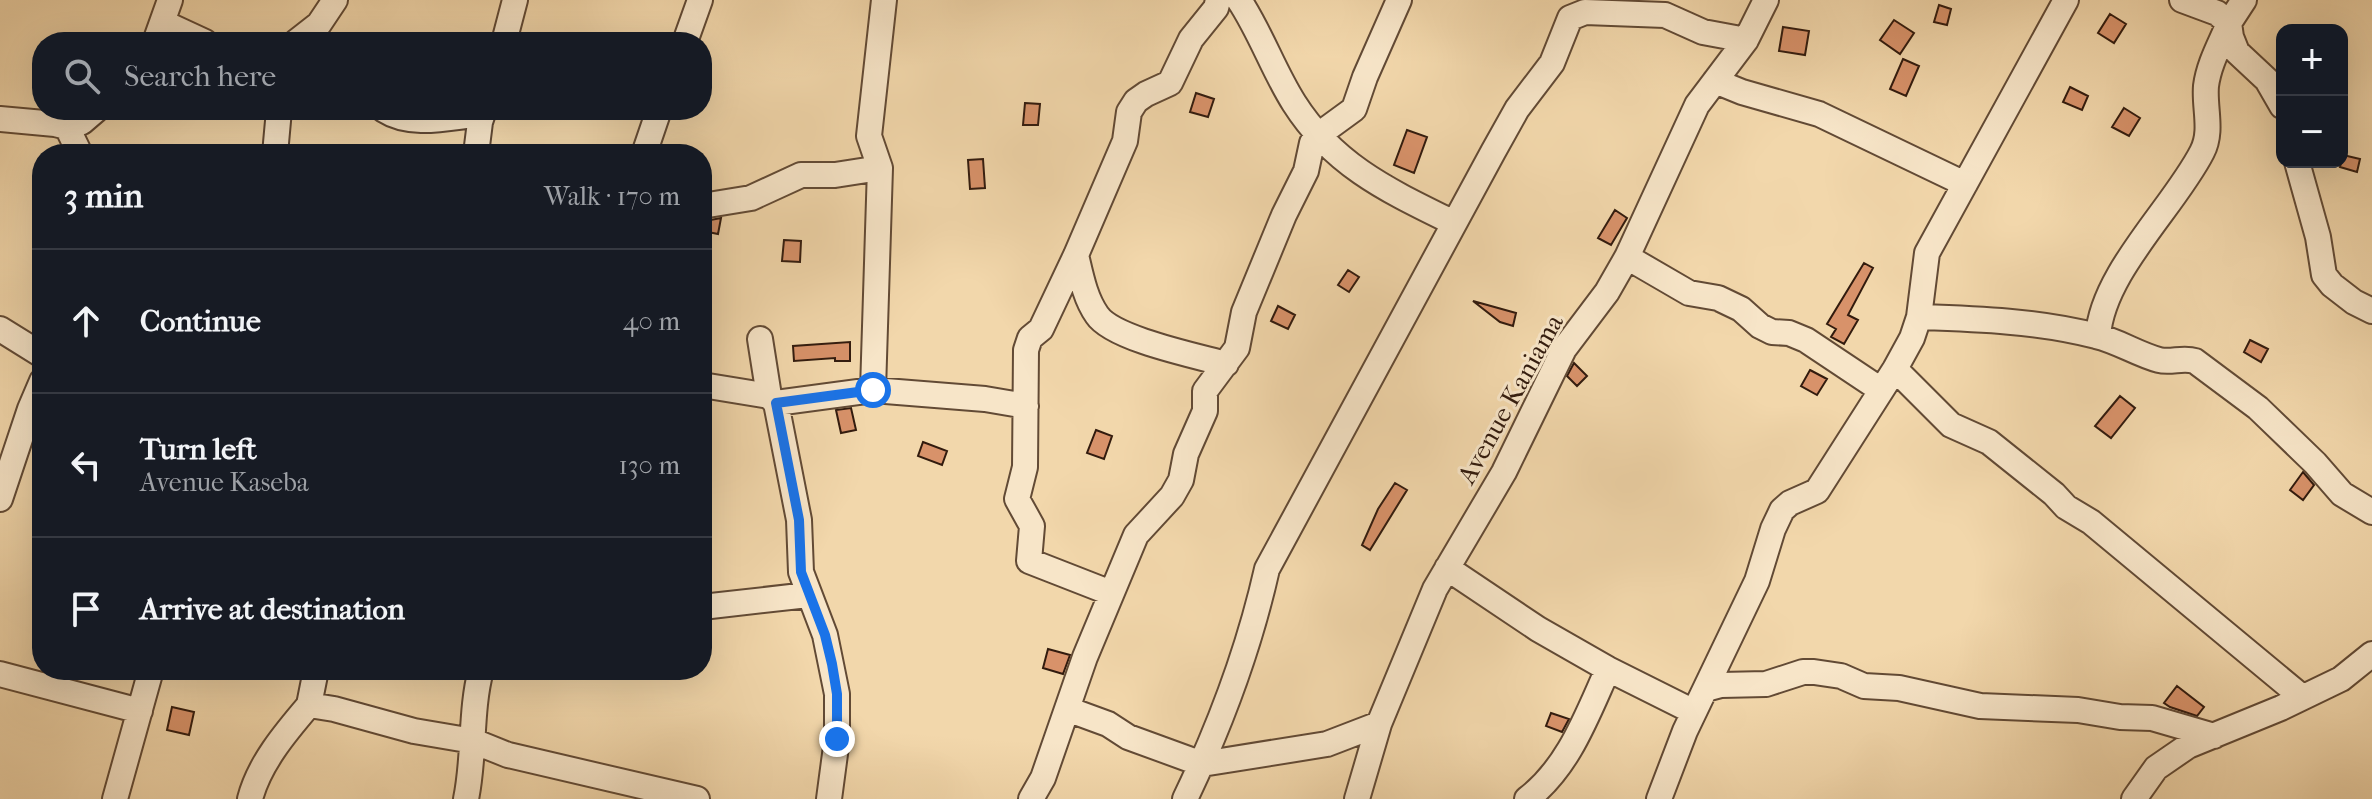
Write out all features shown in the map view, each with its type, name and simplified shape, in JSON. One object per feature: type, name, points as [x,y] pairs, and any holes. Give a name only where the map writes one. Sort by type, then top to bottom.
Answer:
[{"type":"street","points":[[309,32],[319,24],[335,0]]},
{"type":"street","points":[[507,32],[515,0]]},
{"type":"street","points":[[689,32],[700,0]]},
{"type":"street","points":[[873,390],[880,168],[869,136],[884,0]]},
{"type":"street","points":[[1111,593],[1029,561],[1032,526],[1017,499],[1025,467],[1026,350],[1030,338],[1041,329],[1076,255],[1125,141],[1129,112],[1136,101],[1170,83],[1191,39],[1216,8],[1218,0]]},
{"type":"street","points":[[1239,0],[1294,103],[1317,136],[1342,160],[1385,189],[1454,223]]},
{"type":"street","points":[[1031,799],[1043,778],[1111,593],[1136,535],[1172,496],[1181,480],[1186,454],[1205,411],[1205,391],[1237,348],[1244,312],[1284,215],[1306,171],[1309,151],[1317,136],[1354,109],[1399,0]]},
{"type":"street","name":"Avenue Kaniama","points":[[1357,799],[1379,724],[1435,589],[1504,472],[1564,349],[1607,292],[1627,257],[1697,105],[1746,40],[1766,0]]},
{"type":"street","points":[[1659,799],[1694,712],[1757,581],[1782,510],[1817,491],[1895,369],[1912,338],[1919,317],[1927,253],[2066,0]]},
{"type":"street","points":[[2182,0],[2217,13],[2229,23],[2237,52],[2260,70],[2276,96]]},
{"type":"street","points":[[2098,336],[2099,320],[2109,293],[2202,152],[2208,137],[2206,88],[2209,69],[2229,23],[2244,0]]},
{"type":"street","points":[[1185,799],[1202,764],[1256,620],[1267,569],[1517,109],[1552,63],[1570,18],[1606,6],[1656,7],[1703,32],[1746,40]]},
{"type":"street","points":[[163,22],[184,32]]},
{"type":"street","points":[[1715,81],[1819,114],[1965,184]]},
{"type":"street","points":[[0,119],[67,127],[84,120]]},
{"type":"street","points":[[276,144],[278,120]]},
{"type":"street","points":[[478,144],[482,120]]},
{"type":"street","points":[[647,144],[656,120]]},
{"type":"street","points":[[67,127],[75,144]]},
{"type":"street","points":[[712,204],[751,198],[801,175],[835,175],[880,168]]},
{"type":"street","points":[[2299,168],[2318,237],[2324,275],[2354,302],[2372,311]]},
{"type":"street","points":[[1076,255],[1087,298],[1099,318],[1116,330],[1151,343],[1226,364]]},
{"type":"street","points":[[1627,257],[1689,293],[1718,298],[1741,309],[1772,332],[1789,333],[1806,340],[1881,390]]},
{"type":"street","points":[[1919,317],[1991,320],[2098,336],[2164,361],[2190,359],[2258,408],[2342,494],[2372,512]]},
{"type":"street","points":[[0,329],[32,349]]},
{"type":"street","points":[[760,339],[799,520],[801,572],[825,635],[837,694],[837,739],[829,799]]},
{"type":"street","points":[[1895,369],[1951,425],[1989,442],[2066,507],[2091,522],[2302,697]]},
{"type":"street","points":[[712,387],[772,400],[873,390],[985,399],[1026,406]]},
{"type":"street","points":[[0,499],[32,404]]},
{"type":"street","points":[[1447,568],[1538,629],[1608,669],[1694,712]]},
{"type":"street","points":[[712,606],[808,595]]},
{"type":"street","points":[[2134,799],[2156,768],[2188,746],[2367,666]]},
{"type":"street","points":[[1527,799],[1554,773],[1575,742],[1608,669]]},
{"type":"street","points":[[1706,689],[1721,685],[1766,684],[1803,672],[1814,672],[1841,676],[1864,686],[1899,688],[1980,706],[2078,710],[2120,717],[2152,718],[2214,736]]},
{"type":"street","points":[[0,674],[140,711]]},
{"type":"street","points":[[115,799],[148,680]]},
{"type":"street","points":[[250,799],[254,783],[272,752],[309,705],[314,680]]},
{"type":"street","points":[[466,799],[472,768],[473,724],[480,680]]},
{"type":"street","points":[[309,705],[414,731],[473,741],[508,755],[648,793],[697,799]]},
{"type":"street","points":[[1067,709],[1108,724],[1128,737],[1202,764],[1327,744],[1379,724]]},
{"type":"building","points":[[1939,5],[1951,9],[1947,25],[1934,22]]},
{"type":"building","points":[[2110,14],[2126,24],[2114,43],[2098,33]]},
{"type":"building","points":[[1894,20],[1914,33],[1900,54],[1880,40]]},
{"type":"building","points":[[1783,27],[1809,31],[1805,55],[1779,51]]},
{"type":"building","points":[[1903,59],[1919,66],[1906,96],[1890,89]]},
{"type":"building","points":[[2070,87],[2088,96],[2082,110],[2063,102]]},
{"type":"building","points":[[1196,93],[1214,99],[1208,117],[1190,112]]},
{"type":"building","points":[[1025,103],[1040,104],[1038,125],[1023,125]]},
{"type":"building","points":[[2124,108],[2140,118],[2129,136],[2112,127]]},
{"type":"building","points":[[1407,130],[1427,137],[1414,173],[1394,165]]},
{"type":"building","points":[[2348,156],[2360,159],[2357,172],[2343,168],[2348,168]]},
{"type":"building","points":[[983,159],[985,188],[970,189],[968,160]]},
{"type":"building","points":[[1615,210],[1627,218],[1611,245],[1598,238]]},
{"type":"building","points":[[721,218],[718,234],[712,233],[712,220]]},
{"type":"building","points":[[784,240],[801,241],[800,262],[782,261]]},
{"type":"building","points":[[1864,263],[1873,268],[1848,315],[1858,320],[1844,344],[1831,337],[1836,329],[1827,324]]},
{"type":"building","points":[[1348,270],[1359,277],[1349,292],[1338,285]]},
{"type":"building","points":[[1473,301],[1516,313],[1513,326],[1500,322]]},
{"type":"building","points":[[1278,306],[1295,315],[1288,329],[1271,321]]},
{"type":"building","points":[[2250,340],[2268,349],[2261,362],[2244,352]]},
{"type":"building","points":[[850,342],[850,361],[835,361],[835,358],[794,361],[793,346]]},
{"type":"building","points":[[1574,363],[1587,376],[1577,386],[1567,376]]},
{"type":"building","points":[[1810,370],[1827,379],[1817,395],[1801,386]]},
{"type":"building","points":[[2120,396],[2135,408],[2111,438],[2095,426]]},
{"type":"building","points":[[851,408],[856,430],[841,433],[836,410]]},
{"type":"building","points":[[1096,430],[1112,436],[1104,459],[1087,453]]},
{"type":"building","points":[[923,442],[947,451],[942,465],[918,456]]},
{"type":"building","points":[[2303,472],[2314,485],[2303,500],[2290,490]]},
{"type":"building","points":[[1395,483],[1407,490],[1370,550],[1362,545],[1378,509]]},
{"type":"building","points":[[1048,649],[1070,655],[1063,674],[1043,668]]},
{"type":"building","points":[[2177,686],[2204,707],[2197,716],[2164,703]]},
{"type":"building","points":[[172,707],[194,712],[189,735],[167,730]]},
{"type":"building","points":[[1551,713],[1569,719],[1562,732],[1546,726]]},
{"type":"route","points":[[837,739],[838,708],[832,664],[825,635],[801,572],[799,520],[776,403],[873,390]]}]
